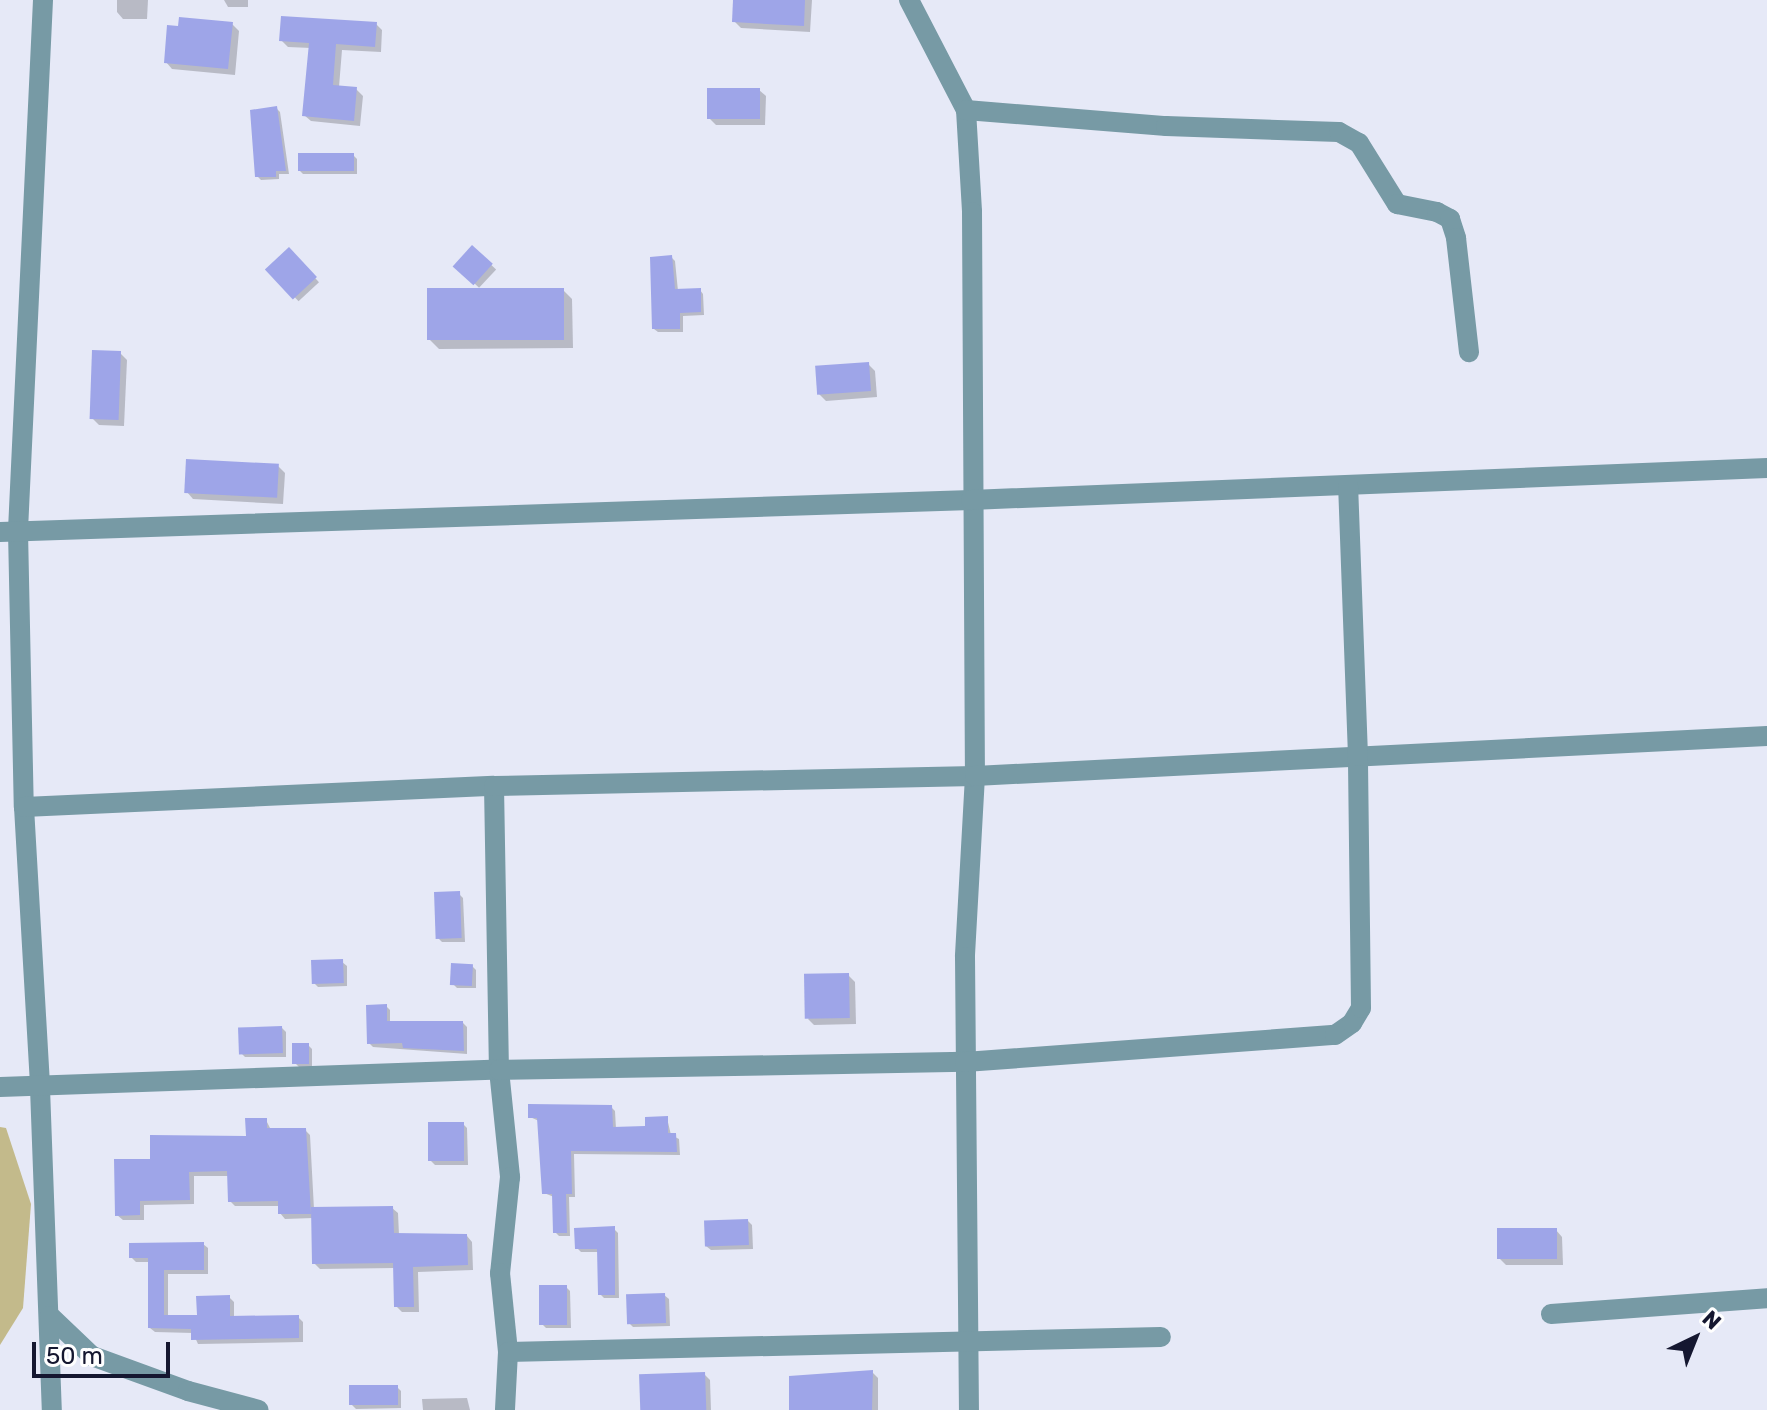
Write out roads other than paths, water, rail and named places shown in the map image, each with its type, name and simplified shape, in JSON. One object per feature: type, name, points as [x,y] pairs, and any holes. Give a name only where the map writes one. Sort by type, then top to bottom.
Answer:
[{"type":"street","points":[[43,0],[9,532],[40,1088],[52,1410]]},
{"type":"street","points":[[909,0],[966,110],[972,212],[971,500],[975,776],[965,957],[969,1410]]},
{"type":"street","points":[[966,110],[1166,126],[1339,132],[1359,143],[1397,204],[1437,212],[1450,219],[1456,238],[1469,352]]},
{"type":"street","points":[[9,532],[971,500],[1767,468]]},
{"type":"street","points":[[0,1087],[499,1070],[965,1062],[1335,1035],[1352,1023],[1361,1008],[1358,756],[1348,486]]},
{"type":"street","points":[[24,807],[494,786],[975,776],[1767,736]]},
{"type":"street","points":[[494,786],[499,1070],[510,1177],[500,1273],[508,1352],[505,1410]]},
{"type":"street","points":[[1551,1314],[1767,1298]]},
{"type":"street","points":[[50,1316],[92,1356],[188,1391],[259,1410]]},
{"type":"street","points":[[508,1352],[969,1338],[1161,1337]]}]
